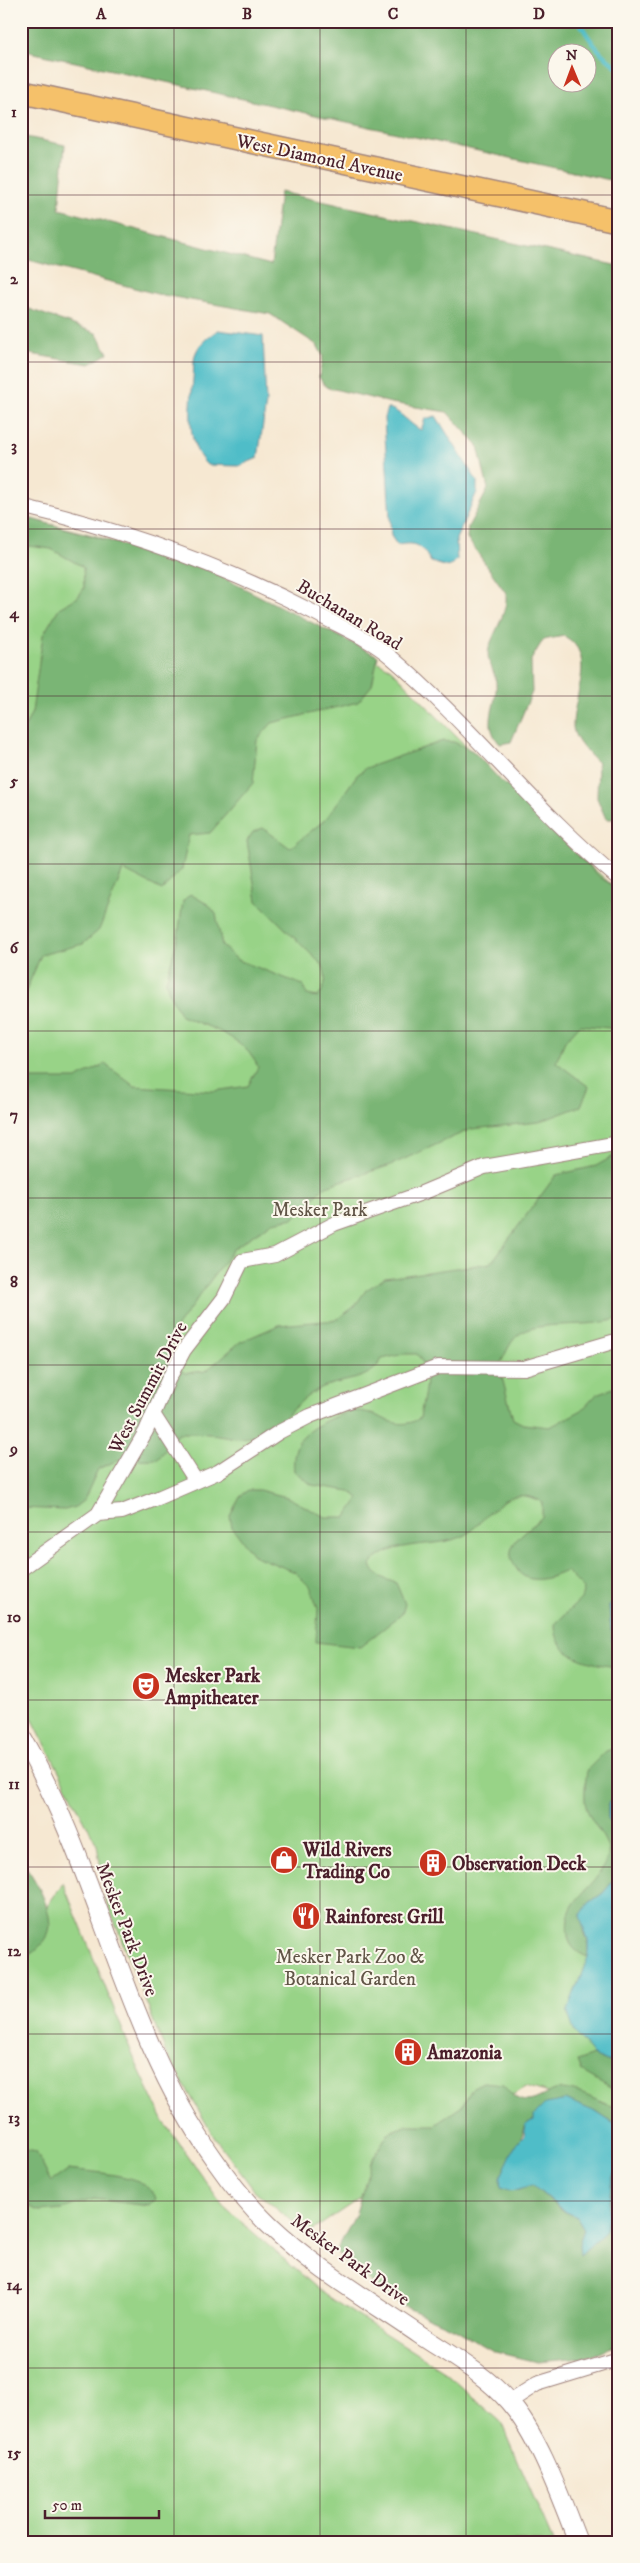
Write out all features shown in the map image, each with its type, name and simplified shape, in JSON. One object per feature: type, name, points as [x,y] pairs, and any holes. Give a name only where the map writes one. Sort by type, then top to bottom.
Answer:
[{"type":"main road","name":"West Diamond Avenue","points":[[21,92],[619,221]]},
{"type":"street","name":"Buchanan Road","points":[[21,506],[127,536],[208,564],[278,594],[378,648],[426,689],[585,850],[619,879]]},
{"type":"street","name":"West Summit Drive","points":[[21,1569],[98,1514],[146,1431],[168,1380],[184,1350],[224,1298],[242,1261],[275,1255],[334,1224],[422,1193],[484,1167],[619,1143]]},
{"type":"street","points":[[98,1514],[122,1512],[218,1472],[279,1432],[310,1416],[438,1368],[524,1368],[619,1340]]},
{"type":"street","points":[[153,1414],[196,1481]]},
{"type":"street","name":"Mesker Park Drive","points":[[21,1736],[61,1818],[155,2055],[194,2130],[214,2159],[262,2218],[288,2242],[335,2278],[463,2363],[509,2402],[544,2461],[578,2542]]},
{"type":"street","points":[[509,2402],[537,2384],[619,2359]]},
{"type":"green space","points":[[21,21],[619,21],[619,182],[21,50]]},
{"type":"green space","points":[[21,136],[65,145],[59,209],[271,265],[280,192],[619,266],[619,819],[606,819],[597,798],[598,763],[582,746],[574,731],[574,714],[582,664],[580,653],[574,644],[564,636],[543,640],[531,660],[532,692],[511,742],[500,744],[494,736],[491,721],[496,682],[488,653],[503,614],[506,593],[467,538],[468,527],[488,489],[478,446],[447,412],[391,403],[326,387],[319,377],[323,356],[317,345],[270,314],[157,294],[21,258]]},
{"type":"green space","points":[[21,306],[96,333],[108,353],[90,364],[30,354],[21,361]]},
{"type":"green space","points":[[21,516],[202,567],[378,656],[372,685],[358,702],[272,723],[257,740],[253,783],[210,833],[189,835],[182,869],[162,890],[123,870],[99,930],[83,944],[41,955],[21,1003],[21,735],[32,712],[43,635],[59,608],[78,597],[84,588],[83,567],[51,549],[29,546],[21,553]]},
{"type":"green space","name":"Mesker Park","points":[[21,517],[97,536],[259,599],[391,669],[536,819],[619,891],[619,2116],[526,2086],[307,2234],[254,2190],[214,2137],[166,2053],[106,1900],[97,1845],[21,1697]]},
{"type":"green space","points":[[443,741],[454,742],[473,751],[502,782],[552,822],[570,848],[601,878],[619,889],[619,1029],[580,1025],[565,1041],[556,1062],[589,1087],[581,1106],[539,1122],[471,1129],[391,1165],[326,1186],[294,1218],[273,1222],[234,1248],[168,1339],[168,1360],[185,1373],[206,1371],[240,1342],[279,1325],[336,1320],[354,1307],[366,1290],[385,1278],[491,1263],[556,1175],[596,1166],[619,1153],[619,1318],[594,1323],[537,1327],[526,1331],[514,1339],[499,1366],[513,1419],[523,1424],[550,1427],[582,1410],[597,1394],[619,1386],[619,1590],[609,1607],[612,1641],[619,1655],[619,1672],[616,1667],[585,1661],[576,1657],[567,1651],[557,1635],[555,1624],[581,1599],[584,1589],[566,1571],[552,1577],[531,1579],[519,1573],[515,1566],[511,1555],[514,1544],[521,1535],[542,1517],[542,1502],[531,1497],[521,1496],[505,1500],[464,1536],[453,1540],[402,1547],[380,1556],[371,1564],[372,1568],[380,1576],[396,1583],[405,1604],[402,1614],[360,1647],[316,1642],[318,1609],[311,1588],[295,1572],[253,1555],[232,1527],[230,1516],[240,1496],[248,1490],[259,1490],[287,1497],[325,1517],[346,1517],[359,1498],[350,1491],[312,1485],[294,1471],[294,1456],[297,1444],[303,1436],[317,1426],[334,1417],[351,1412],[365,1412],[403,1424],[420,1418],[426,1377],[422,1361],[417,1354],[404,1354],[382,1359],[377,1367],[362,1376],[319,1389],[310,1394],[272,1427],[254,1436],[236,1438],[178,1433],[158,1459],[118,1460],[98,1469],[84,1500],[75,1507],[65,1510],[21,1508],[21,1079],[76,1079],[105,1064],[134,1086],[214,1091],[248,1086],[258,1067],[252,1056],[235,1040],[225,1034],[181,1016],[169,993],[166,981],[178,936],[183,901],[190,894],[209,905],[216,914],[222,946],[238,960],[303,985],[307,995],[318,997],[325,982],[323,966],[257,901],[247,841],[253,832],[263,828],[290,848],[326,819],[357,775],[366,768]]},
{"type":"green space","points":[[619,1747],[619,1794],[608,1804],[608,1818],[619,1835],[619,1874],[603,1893],[589,1903],[584,1931],[588,1941],[588,1957],[578,1952],[570,1943],[567,1924],[573,1906],[597,1877],[608,1857],[606,1843],[590,1816],[585,1801],[587,1770],[606,1751]]},
{"type":"green space","points":[[21,1861],[43,1896],[50,1927],[48,1935],[43,1942],[21,1963]]},
{"type":"green space","points":[[63,1883],[136,2063],[164,2122],[223,2206],[325,2295],[445,2372],[501,2422],[553,2542],[21,2542],[21,1944]]},
{"type":"green space","points":[[593,2055],[619,2066],[619,2093],[581,2071],[577,2061]]},
{"type":"green space","points":[[483,2082],[503,2084],[513,2095],[523,2101],[531,2101],[560,2089],[575,2091],[619,2108],[619,2127],[596,2112],[534,2120],[526,2124],[500,2178],[532,2185],[561,2210],[577,2217],[584,2229],[579,2244],[580,2255],[606,2231],[612,2176],[619,2169],[619,2344],[583,2358],[537,2362],[495,2352],[455,2329],[403,2306],[343,2261],[336,2252],[356,2214],[371,2162],[388,2133],[407,2125],[435,2125],[462,2106],[473,2087]]},
{"type":"green space","points":[[21,2149],[36,2152],[51,2182],[69,2169],[112,2174],[144,2184],[152,2190],[156,2199],[149,2206],[94,2199],[63,2209],[40,2211],[21,2203]]},
{"type":"water","points":[[218,330],[263,336],[266,403],[258,458],[239,466],[207,465],[195,447],[192,436],[191,413],[195,355],[201,344]]},
{"type":"water","points":[[387,408],[396,411],[421,430],[425,419],[436,416],[477,481],[477,492],[456,539],[457,560],[448,567],[431,562],[424,551],[414,544],[397,545],[391,536],[384,418]]},
{"type":"water","points":[[619,1590],[619,1655],[612,1641],[609,1607]]},
{"type":"water","points":[[619,1794],[619,1835],[608,1818],[608,1804]]},
{"type":"water","points":[[619,1874],[619,2066],[593,2055],[574,2031],[567,2011],[588,1957],[588,1941],[580,1916],[589,1903],[603,1893]]},
{"type":"water","points":[[567,2100],[596,2112],[619,2127],[619,2169],[612,2176],[606,2231],[580,2255],[579,2244],[584,2229],[577,2217],[562,2210],[532,2185],[512,2191],[501,2187],[500,2178],[516,2144],[524,2136],[526,2124],[534,2120],[534,2115],[545,2104]]},
{"type":"waterway","points":[[579,21],[596,47],[619,68]]},
{"type":"place","name":"Mesker Park Ampitheater","points":[[146,1686]]},
{"type":"place","name":"Wild Rivers Trading Co","points":[[284,1860]]},
{"type":"place","name":"Observation Deck","points":[[433,1863]]},
{"type":"place","name":"Rainforest Grill","points":[[306,1916]]},
{"type":"place","name":"Amazonia","points":[[408,2052]]},
{"type":"park label","name":"Mesker Park Zoo & Botanical Garden","points":[[350,1967]]}]
